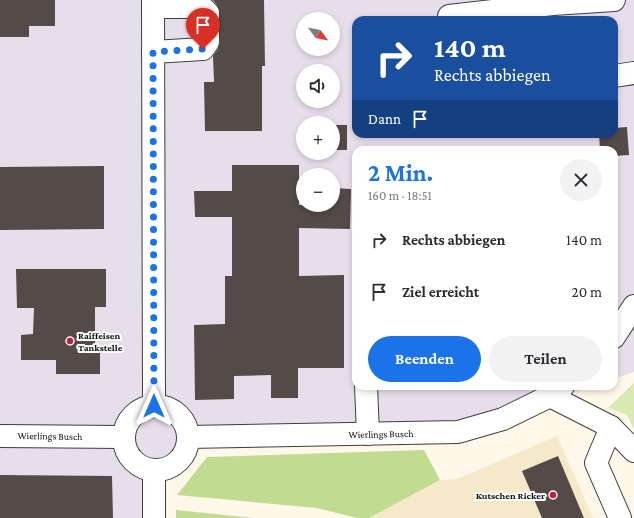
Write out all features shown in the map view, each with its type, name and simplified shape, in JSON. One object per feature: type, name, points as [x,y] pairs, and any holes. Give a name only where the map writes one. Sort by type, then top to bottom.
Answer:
[{"type":"street","points":[[449,16],[553,4],[614,0]]},
{"type":"street","points":[[153,52],[203,49],[208,42],[208,13],[202,7],[153,3],[153,52],[154,406]]},
{"type":"street","points":[[618,76],[634,74]]},
{"type":"street","points":[[618,331],[634,306]]},
{"type":"street","points":[[618,337],[634,336]]},
{"type":"street","points":[[366,390],[368,434]]},
{"type":"street","points":[[556,391],[611,427],[634,451]]},
{"type":"street","name":"Wierlings Busch","points":[[188,437],[458,432],[504,419],[556,391]]},
{"type":"street","points":[[154,406],[165,407],[174,411],[181,418],[186,427],[188,437],[187,447],[183,456],[177,462],[169,467],[154,470],[142,467],[132,460],[126,449],[123,437],[126,426],[133,415],[143,409],[154,406]]},
{"type":"street","points":[[611,427],[596,463],[620,518]]},
{"type":"street","name":"Wierlings Busch","points":[[0,436],[123,437]]},
{"type":"street","points":[[154,470],[154,518]]},
{"type":"shaded area","points":[[0,0],[634,0],[634,372],[618,378],[618,146],[352,146],[352,390],[581,390],[458,432],[187,447],[183,456],[177,462],[163,469],[154,518],[0,518]]},
{"type":"shaded area","points":[[557,436],[593,518],[369,518],[440,480],[457,479]]},
{"type":"green space","points":[[634,383],[634,429],[627,415],[608,408]]},
{"type":"green space","points":[[424,450],[440,480],[369,518],[357,518],[317,508],[177,495],[207,457]]},
{"type":"green space","points":[[176,510],[254,518],[176,518]]},
{"type":"building","points":[[0,0],[55,0],[55,26],[29,26],[29,37],[0,37]]},
{"type":"building","points":[[213,0],[264,0],[265,66],[262,66],[262,131],[205,131],[204,82],[214,82],[213,56],[218,49],[220,42],[220,13]]},
{"type":"building","points":[[340,125],[347,125],[347,150],[340,150]]},
{"type":"building","points":[[627,127],[629,155],[618,156],[618,146],[600,146],[599,138],[618,138],[618,128]]},
{"type":"building","points":[[232,165],[299,165],[299,168],[296,168],[296,212],[340,212],[340,188],[351,189],[350,229],[299,228],[299,276],[344,275],[344,368],[298,368],[298,398],[271,398],[271,375],[234,376],[234,399],[195,400],[194,325],[225,324],[225,276],[232,276],[232,217],[195,217],[194,191],[232,191]]},
{"type":"building","points":[[104,166],[104,229],[0,230],[0,167]]},
{"type":"building","points":[[16,269],[106,269],[106,307],[95,307],[95,351],[100,351],[100,374],[56,374],[56,360],[21,360],[21,335],[33,334],[34,308],[17,308]]},
{"type":"building","name":"Kutschen Ricker","points":[[558,456],[584,518],[542,518],[522,471]]},
{"type":"building","points":[[0,475],[112,476],[113,518],[0,518]]},
{"type":"place","name":"Raiffeisen Tankstelle","points":[[70,341]]},
{"type":"place","name":"Kutschen Ricker","points":[[553,495]]},
{"type":"route","points":[[154,406],[153,52],[203,49]]}]
